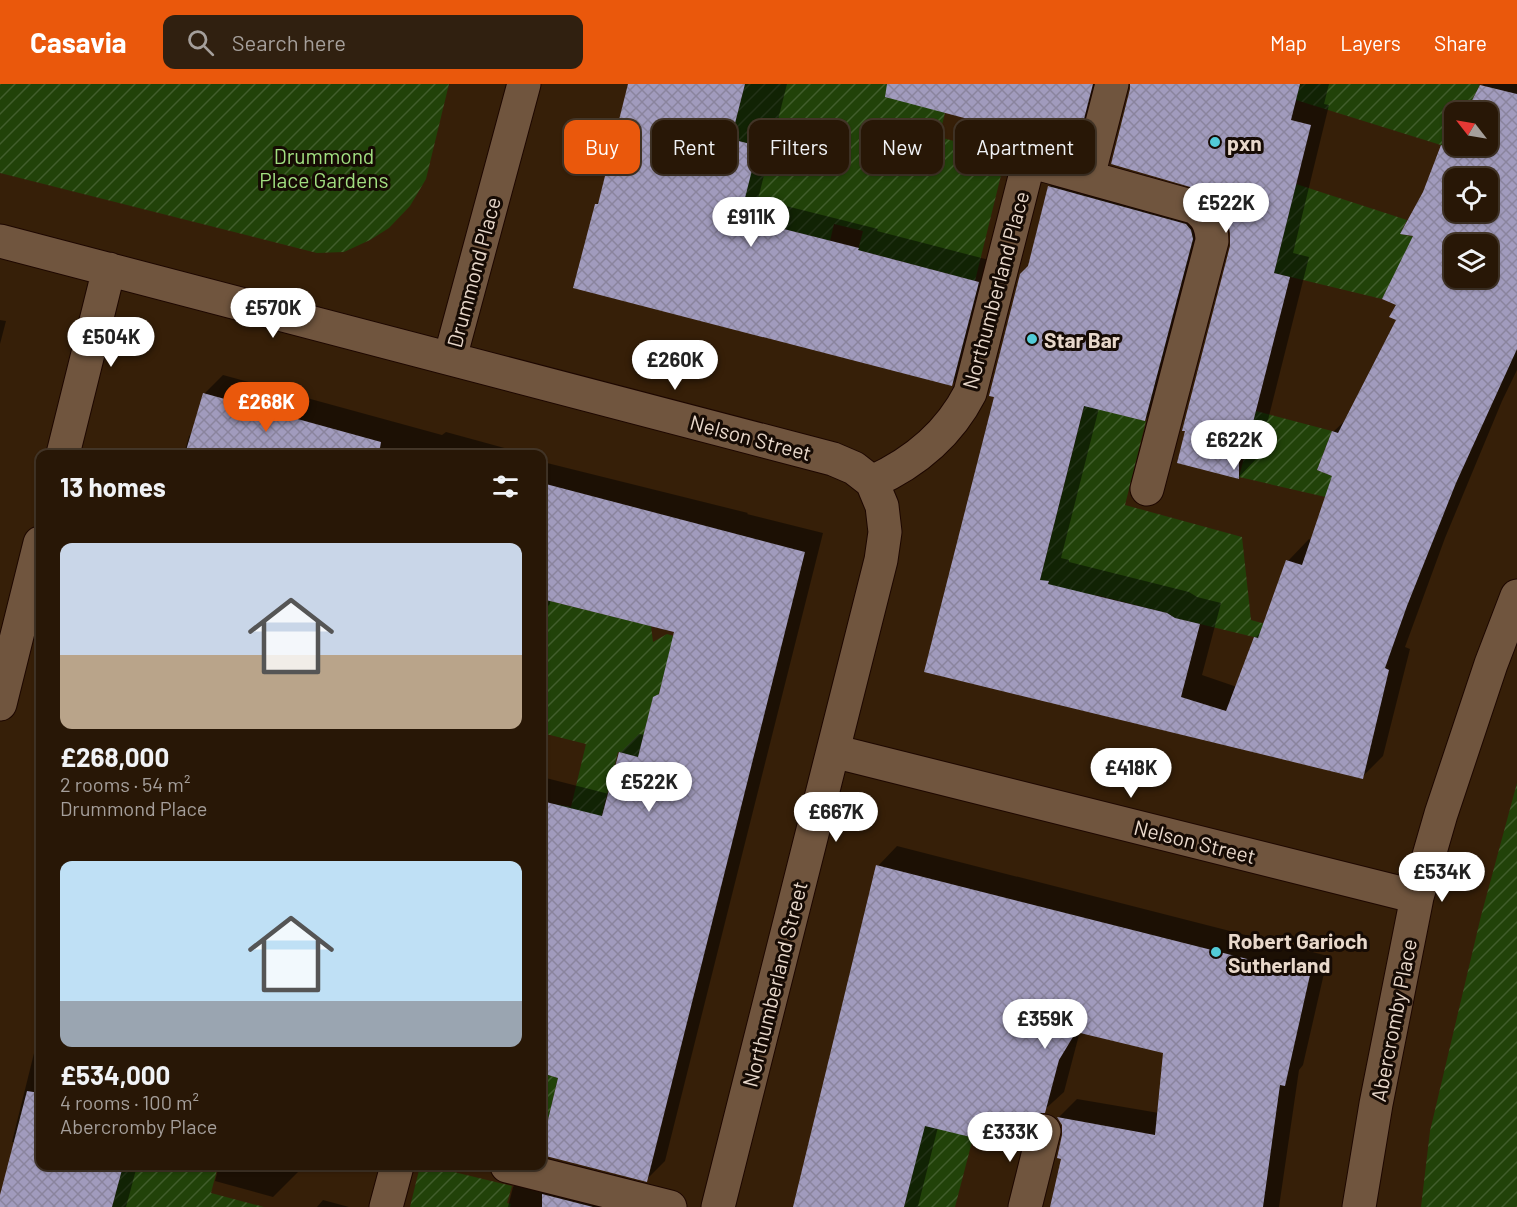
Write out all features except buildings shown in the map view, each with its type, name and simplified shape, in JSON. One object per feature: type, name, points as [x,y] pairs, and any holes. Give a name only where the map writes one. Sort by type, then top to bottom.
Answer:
[{"type":"street","name":"Drummond Place","points":[[0,241],[450,358],[524,84]]},
{"type":"street","points":[[1112,84],[1088,177],[1190,206],[1205,216],[1212,232],[1212,241],[1147,489]]},
{"type":"street","name":"Northumberland Place","points":[[872,482],[902,467],[933,442],[950,424],[970,393],[1029,161],[1088,177]]},
{"type":"street","points":[[64,450],[109,269]]},
{"type":"street","name":"Nelson Street","points":[[450,358],[833,459],[854,468],[872,482]]},
{"type":"street","name":"Northumberland Street","points":[[718,1207],[881,560],[885,532],[882,506],[872,482]]},
{"type":"street","points":[[0,704],[36,559]]},
{"type":"street","name":"Abercromby Place","points":[[1359,1207],[1376,1104],[1417,897],[1441,814],[1491,664],[1517,596]]},
{"type":"street","name":"Nelson Street","points":[[833,751],[1417,897]]},
{"type":"street","points":[[1025,1207],[1044,1131]]},
{"type":"street","points":[[386,1207],[396,1170]]},
{"type":"street","points":[[523,1170],[670,1207]]},
{"type":"green space","name":"Drummond Place Gardens","points":[[0,84],[449,84],[426,179],[410,206],[389,228],[370,240],[344,252],[317,253],[0,173]]},
{"type":"green space","points":[[745,84],[950,84],[943,121],[861,120],[861,174],[943,174],[943,138],[955,141],[955,174],[1001,174],[975,281],[858,250],[863,231],[834,224],[830,241],[746,219],[713,215],[749,168],[749,174],[849,174],[849,120],[749,120],[749,144],[737,141],[736,120]]},
{"type":"green space","points":[[1300,84],[1480,85],[1472,100],[1479,102],[1444,102],[1444,146],[1296,100]]},
{"type":"green space","points":[[1498,107],[1512,111],[1498,136]]},
{"type":"green space","points":[[1296,184],[1407,220],[1400,234],[1415,237],[1396,290],[1387,290],[1382,299],[1274,273]]},
{"type":"green space","points":[[1089,387],[1110,412],[1146,421],[1125,505],[1242,537],[1251,620],[1277,627],[1258,638],[1175,618],[1167,613],[1096,595],[1090,601],[1045,597],[1049,582],[1040,580]]},
{"type":"green space","points":[[1256,411],[1332,431],[1317,470],[1337,478],[1330,498],[1239,477]]},
{"type":"green space","points":[[546,600],[651,626],[653,642],[667,634],[674,636],[659,694],[653,698],[638,757],[618,752],[552,1009],[546,1007],[546,837],[554,804],[571,807],[586,744],[546,734]]},
{"type":"green space","points":[[1517,783],[1517,1207],[1421,1207],[1430,1131],[1481,916]]},
{"type":"green space","points":[[546,1074],[558,1078],[546,1128]]},
{"type":"green space","points":[[982,1103],[955,1207],[904,1207],[924,1126]]},
{"type":"green space","points":[[122,1170],[217,1170],[211,1193],[264,1207],[112,1207]]},
{"type":"green space","points":[[419,1170],[446,1170],[512,1186],[507,1203],[511,1204],[510,1207],[410,1207]]},
{"type":"place","name":"pxn","points":[[1215,142]]},
{"type":"place","name":"Star Bar","points":[[1032,339]]},
{"type":"place","name":"Robert Garioch Sutherland","points":[[1216,952]]}]
